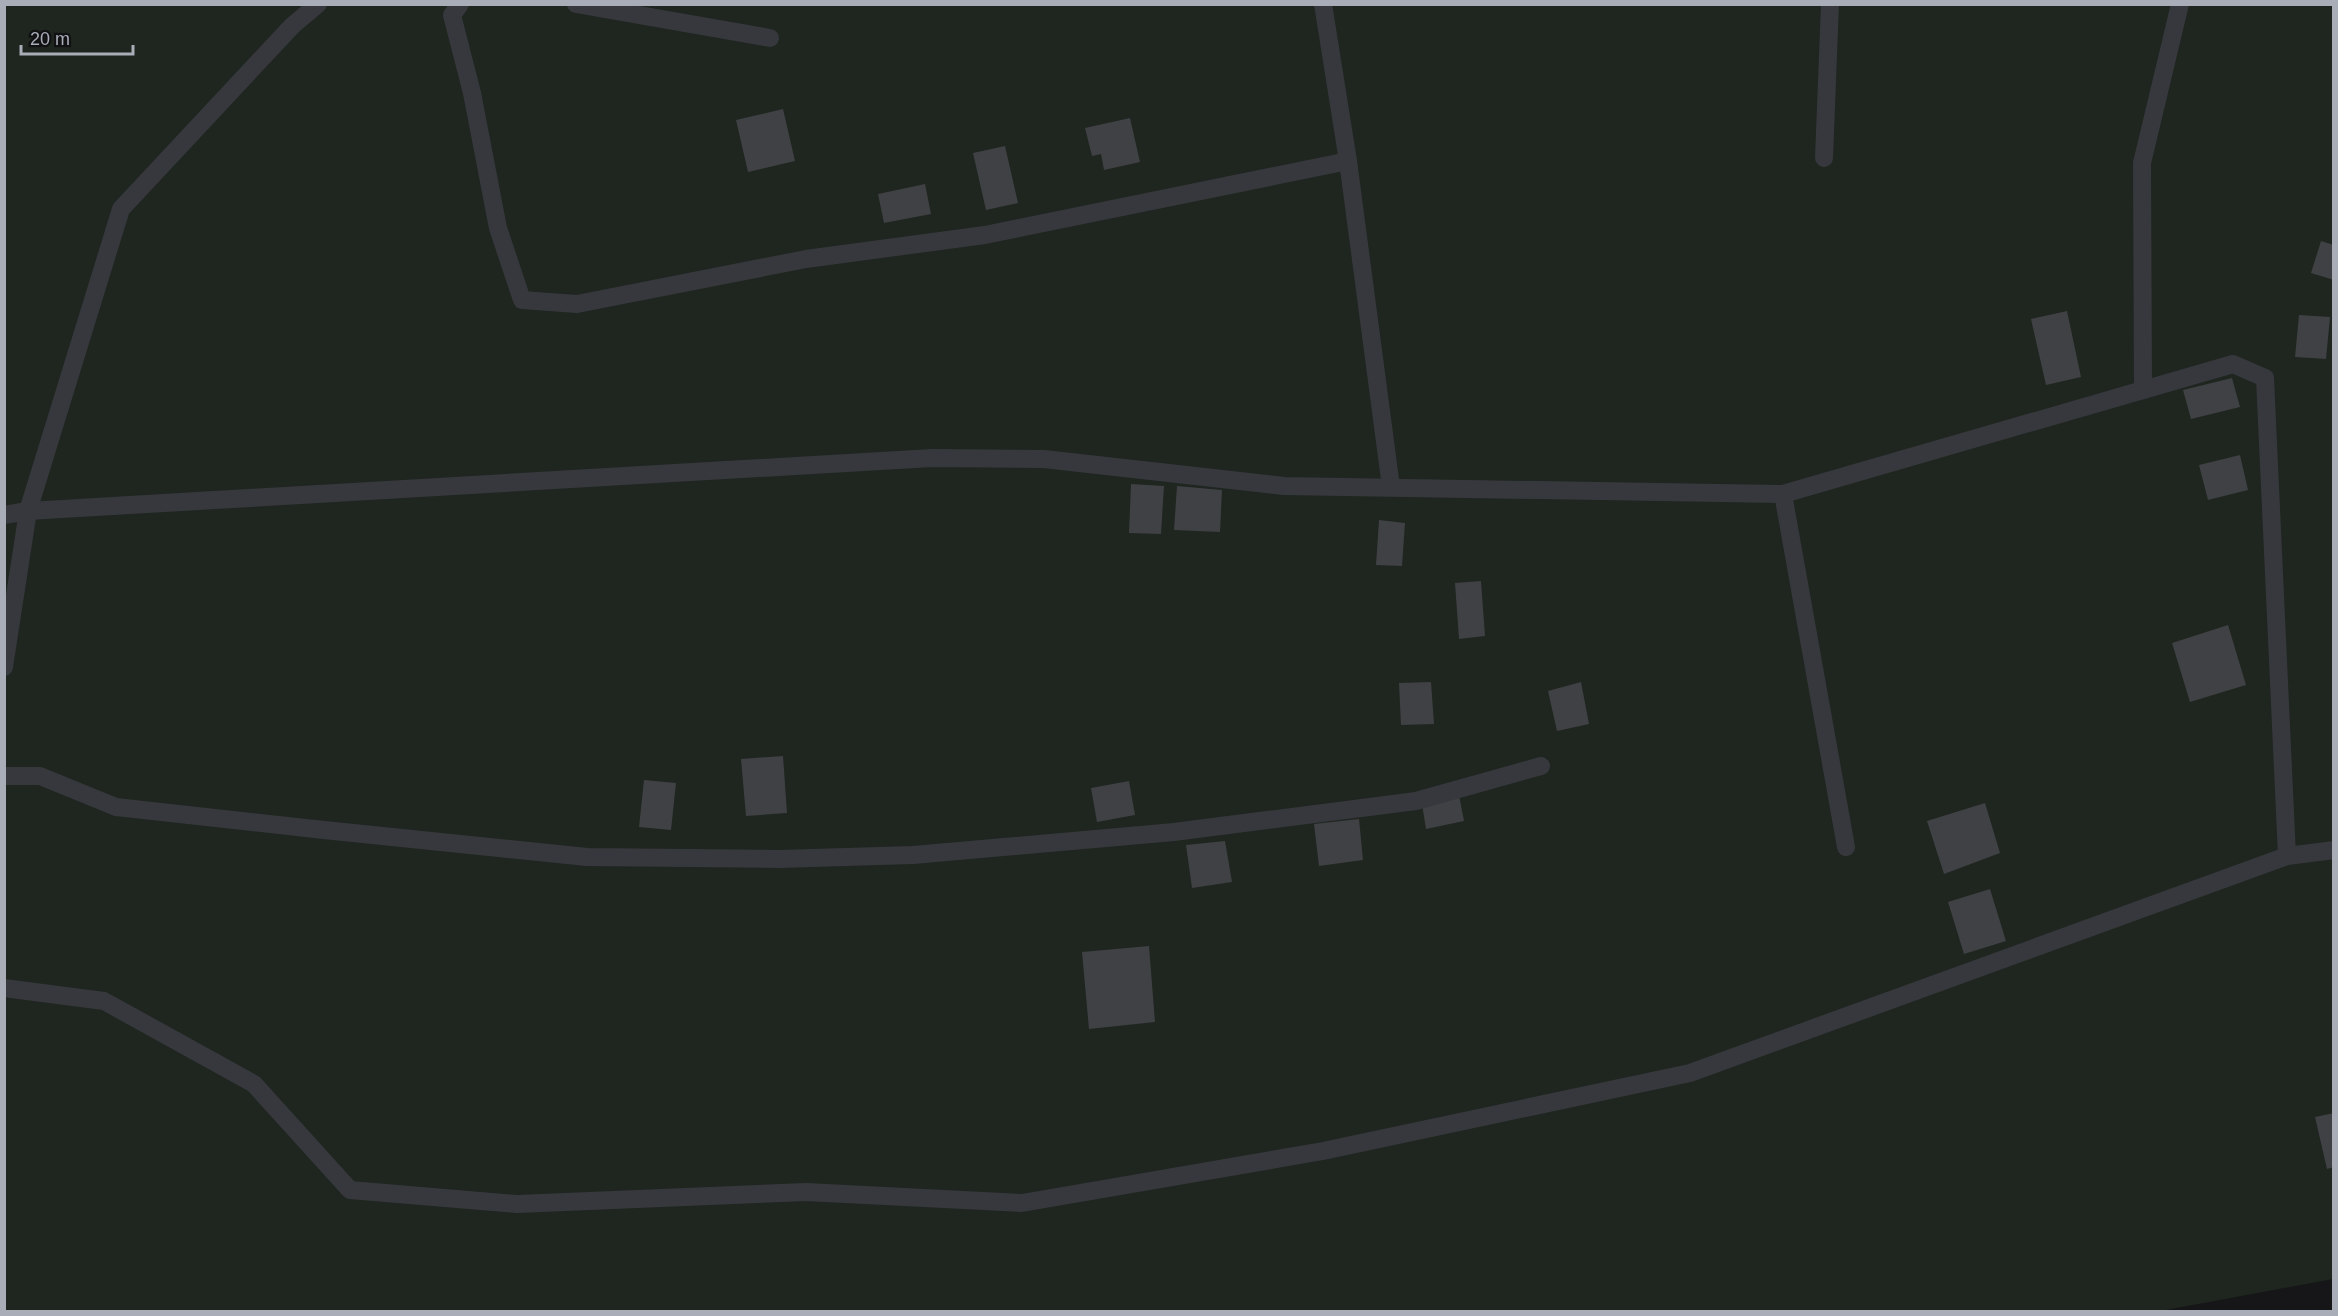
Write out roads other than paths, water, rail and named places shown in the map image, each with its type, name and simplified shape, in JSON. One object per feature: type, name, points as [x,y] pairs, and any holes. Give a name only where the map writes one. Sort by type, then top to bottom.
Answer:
[{"type":"lane","points":[[4,667],[28,511],[120,208],[292,26],[318,4]]},
{"type":"lane","points":[[460,4],[452,15],[472,93],[498,228],[522,300],[577,304],[806,259],[985,235],[1348,161]]},
{"type":"lane","points":[[576,4],[770,38]]},
{"type":"lane","points":[[1323,4],[1348,161],[1391,487]]},
{"type":"lane","points":[[1824,158],[1830,4]]},
{"type":"lane","points":[[2143,390],[2142,163],[2180,4]]},
{"type":"lane","points":[[4,515],[28,511],[932,458],[1044,459],[1284,486],[1783,494],[2232,363],[2265,378],[2287,856]]},
{"type":"lane","points":[[1783,494],[1846,847]]},
{"type":"lane","points":[[4,776],[40,776],[116,807],[324,830],[587,857],[779,859],[913,855],[1174,832],[1416,801],[1541,766]]},
{"type":"lane","points":[[4,988],[104,1001],[254,1084],[350,1190],[517,1204],[806,1192],[1022,1203],[1323,1151],[1690,1073],[2287,856],[2334,850]]}]
